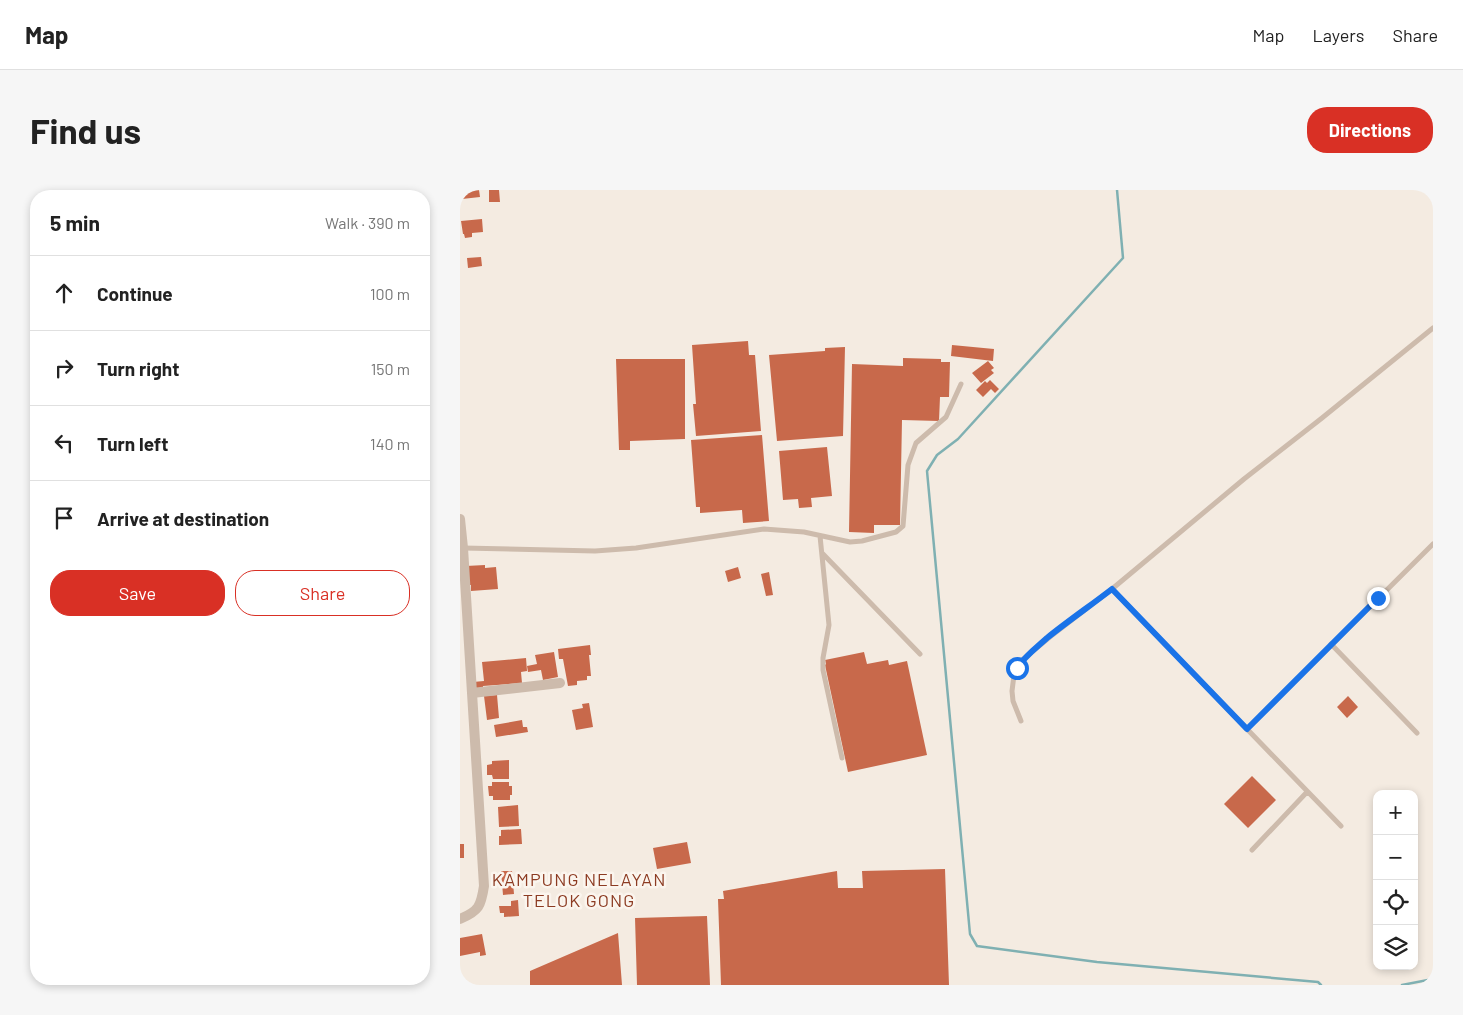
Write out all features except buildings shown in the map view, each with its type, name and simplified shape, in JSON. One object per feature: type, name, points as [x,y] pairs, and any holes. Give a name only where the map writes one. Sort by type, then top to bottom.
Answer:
[{"type":"street","points":[[460,519],[484,886],[481,903],[478,908],[460,920]]},
{"type":"street","points":[[472,693],[560,682]]},
{"type":"lane","points":[[1021,721],[1013,701],[1012,691],[1014,675],[1021,661],[1433,328]]},
{"type":"lane","points":[[463,548],[611,550],[764,529],[804,532],[850,542],[862,541],[896,532],[903,526],[908,465],[916,443],[946,417],[961,384]]},
{"type":"lane","points":[[820,536],[829,625],[823,658],[823,670],[842,758]]},
{"type":"lane","points":[[1247,729],[1433,544]]},
{"type":"lane","points":[[822,553],[920,654]]},
{"type":"lane","points":[[1112,589],[1341,826]]},
{"type":"lane","points":[[1332,644],[1417,733]]},
{"type":"lane","points":[[1252,850],[1307,792]]},
{"type":"waterway","points":[[1117,190],[1123,258],[958,439],[937,455],[927,471],[970,934],[977,946],[1097,962],[1318,982],[1321,985]]},
{"type":"waterway","points":[[1402,985],[1433,979]]},
{"type":"district","name":"KAMPUNG NELAYAN TELOK GONG","points":[[579,890]]},
{"type":"route","points":[[1017,668],[1021,661],[1032,651],[1112,589],[1247,729],[1378,598]]}]
